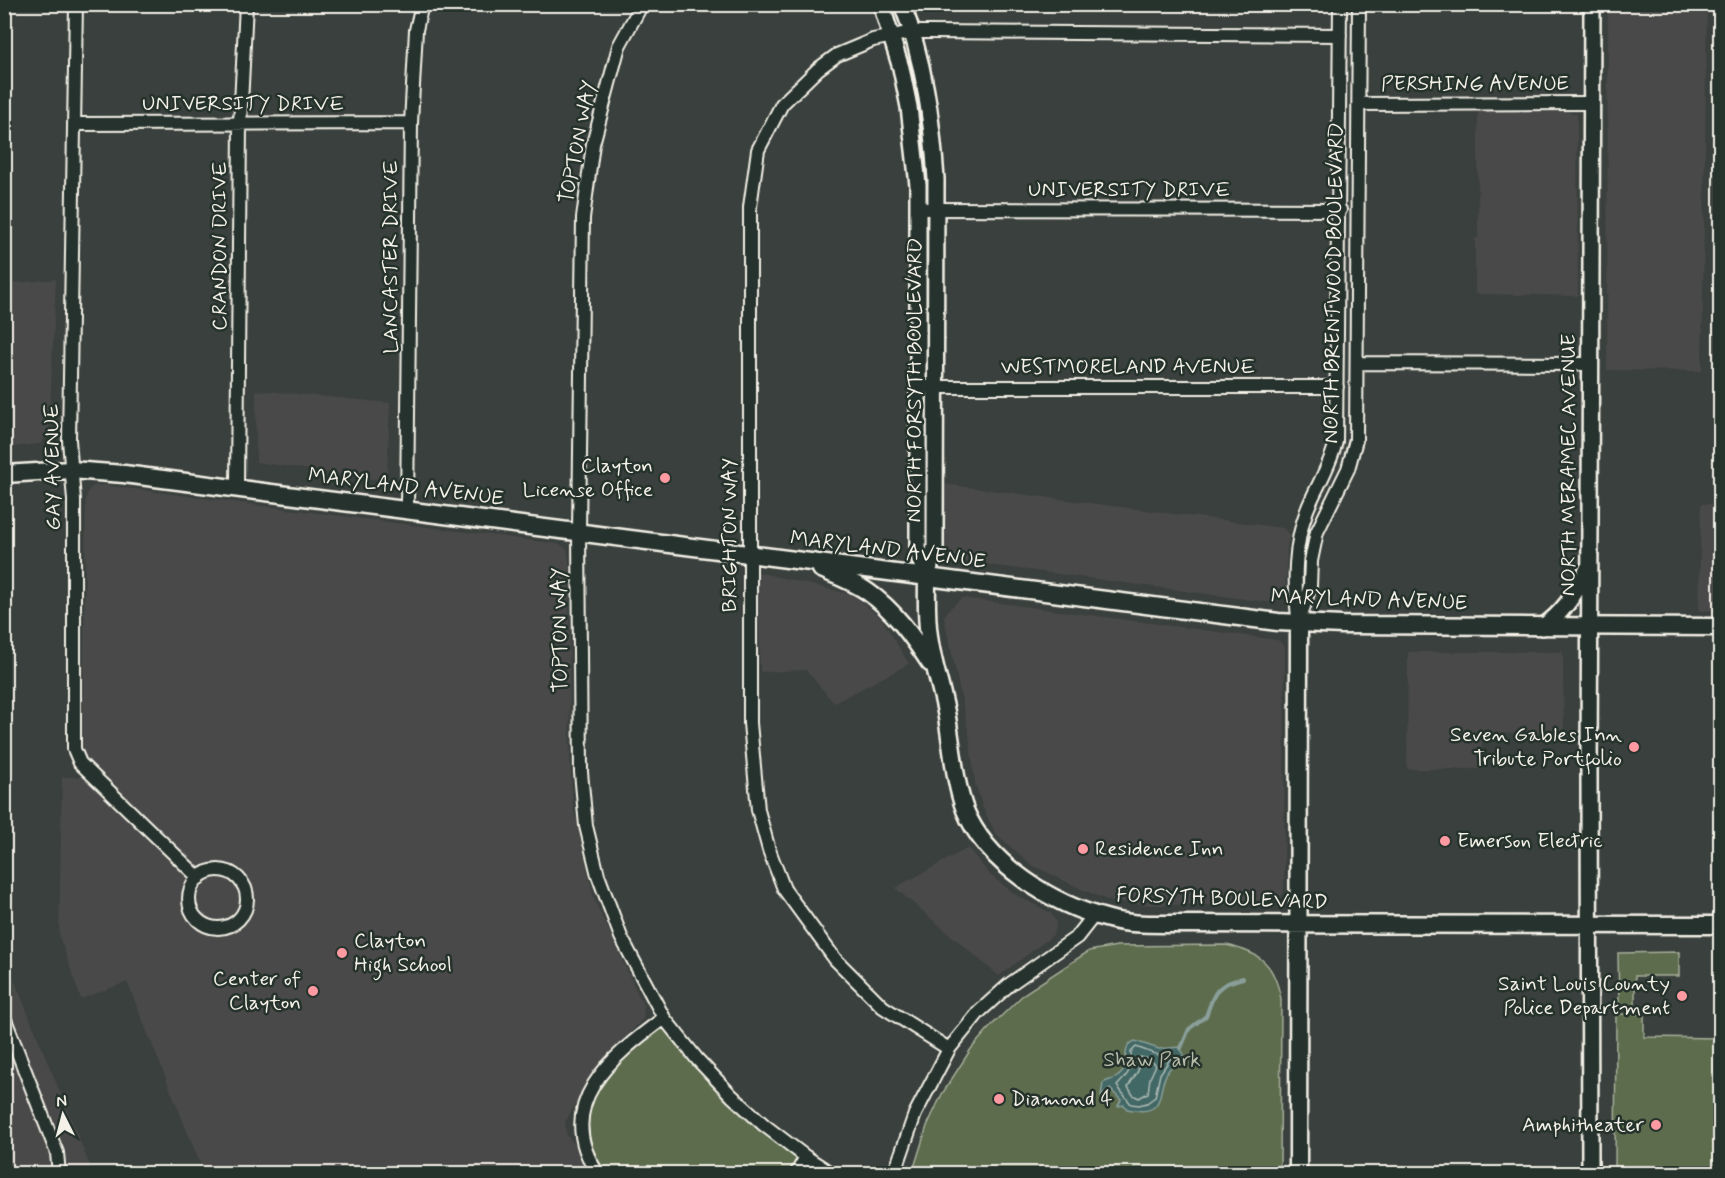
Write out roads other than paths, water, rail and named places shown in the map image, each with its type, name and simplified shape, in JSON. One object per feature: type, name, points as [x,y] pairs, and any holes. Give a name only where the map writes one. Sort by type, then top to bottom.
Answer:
[{"type":"main road","name":"MARYLAND AVENUE","points":[[4,474],[71,470],[117,473],[1299,623],[1720,627]]},
{"type":"main road","points":[[800,561],[853,583],[883,604],[914,640],[938,675]]},
{"type":"main road","name":"FORSYTH BOULEVARD","points":[[927,577],[929,637],[964,808],[975,831],[998,859],[1031,885],[1062,901],[1095,915],[1124,922],[1152,924],[1720,925]]},
{"type":"main road","name":"NORTH BRENTWOOD BOULEVARD","points":[[1298,1173],[1299,623]]},
{"type":"street","name":"GAY AVENUE","points":[[76,4],[69,440],[74,500],[74,749],[81,763],[199,878]]},
{"type":"street","name":"CRANDON DRIVE","points":[[237,488],[240,124],[246,4]]},
{"type":"street","name":"LANCASTER DRIVE","points":[[407,510],[411,123],[416,30],[422,4]]},
{"type":"street","name":"TOPTON WAY","points":[[642,4],[619,46],[593,144],[583,218],[579,532],[581,772],[586,826],[598,875],[621,937],[664,1018],[697,1059],[732,1096],[764,1125],[806,1157],[832,1173]]},
{"type":"street","name":"NORTH FORSYTH BOULEVARD","points":[[881,4],[892,36],[909,106],[915,146],[918,209],[918,547],[920,560],[927,577]]},
{"type":"street","name":"NORTH FORSYTH BOULEVARD","points":[[902,4],[913,32],[931,115],[937,209],[935,547],[927,577]]},
{"type":"street","name":"NORTH BRENTWOOD BOULEVARD","points":[[1299,623],[1295,586],[1296,557],[1302,525],[1334,448],[1340,210],[1340,4]]},
{"type":"street","name":"NORTH BRENTWOOD BOULEVARD","points":[[1299,623],[1310,586],[1311,561],[1317,532],[1348,469],[1355,448],[1358,363],[1359,4]]},
{"type":"street","name":"NORTH MERAMEC AVENUE","points":[[1590,1173],[1592,4]]},
{"type":"street","name":"BRIGHTON WAY","points":[[913,32],[857,45],[837,55],[818,69],[782,104],[758,150],[750,207],[750,723],[758,810],[769,850],[784,889],[835,960],[883,1007],[949,1049]]},
{"type":"street","points":[[913,32],[1340,35]]},
{"type":"street","name":"PERSHING AVENUE","points":[[1359,104],[1592,103]]},
{"type":"street","name":"UNIVERSITY DRIVE","points":[[74,124],[411,123]]},
{"type":"street","name":"UNIVERSITY DRIVE","points":[[918,209],[1340,210]]},
{"type":"street","points":[[1358,363],[1591,364]]},
{"type":"street","name":"WESTMORELAND AVENUE","points":[[918,387],[1337,387]]},
{"type":"street","points":[[1542,627],[1551,621],[1566,604],[1581,582],[1590,562]]},
{"type":"street","points":[[221,870],[241,880],[247,895],[244,914],[233,924],[218,929],[208,927],[193,915],[189,899],[191,889],[199,878],[208,872],[221,870]]},
{"type":"street","points":[[893,1173],[915,1114],[949,1049],[979,1012],[1010,984],[1077,937],[1095,915]]},
{"type":"street","points":[[4,1017],[57,1153],[59,1173]]},
{"type":"street","points":[[598,1173],[591,1164],[582,1137],[581,1118],[585,1100],[595,1082],[610,1064],[664,1018]]},
{"type":"street","points":[[796,1173],[806,1157]]},
{"type":"water","points":[[1135,1041],[1159,1049],[1179,1047],[1184,1054],[1168,1071],[1158,1101],[1149,1110],[1140,1111],[1127,1109],[1124,1105],[1118,1106],[1121,1100],[1110,1089],[1101,1096],[1103,1083],[1121,1074],[1125,1066],[1127,1048]]},
{"type":"waterway","points":[[1181,1048],[1189,1029],[1206,1016],[1217,990],[1227,983],[1243,978]]},
{"type":"place","name":"Clayton License Office","points":[[665,478]]},
{"type":"place","name":"Seven Gables Inn Tribute Portfolio","points":[[1634,747]]},
{"type":"place","name":"Emerson Electric","points":[[1445,841]]},
{"type":"place","name":"Residence Inn","points":[[1083,849]]},
{"type":"place","name":"Clayton High School","points":[[342,953]]},
{"type":"place","name":"Center of Clayton","points":[[313,991]]},
{"type":"place","name":"Saint Louis County Police Department","points":[[1682,996]]},
{"type":"place","name":"Diamond 4","points":[[999,1099]]},
{"type":"place","name":"Amphitheater","points":[[1656,1125]]},
{"type":"park label","name":"Shaw Park","points":[[1152,1060]]}]
